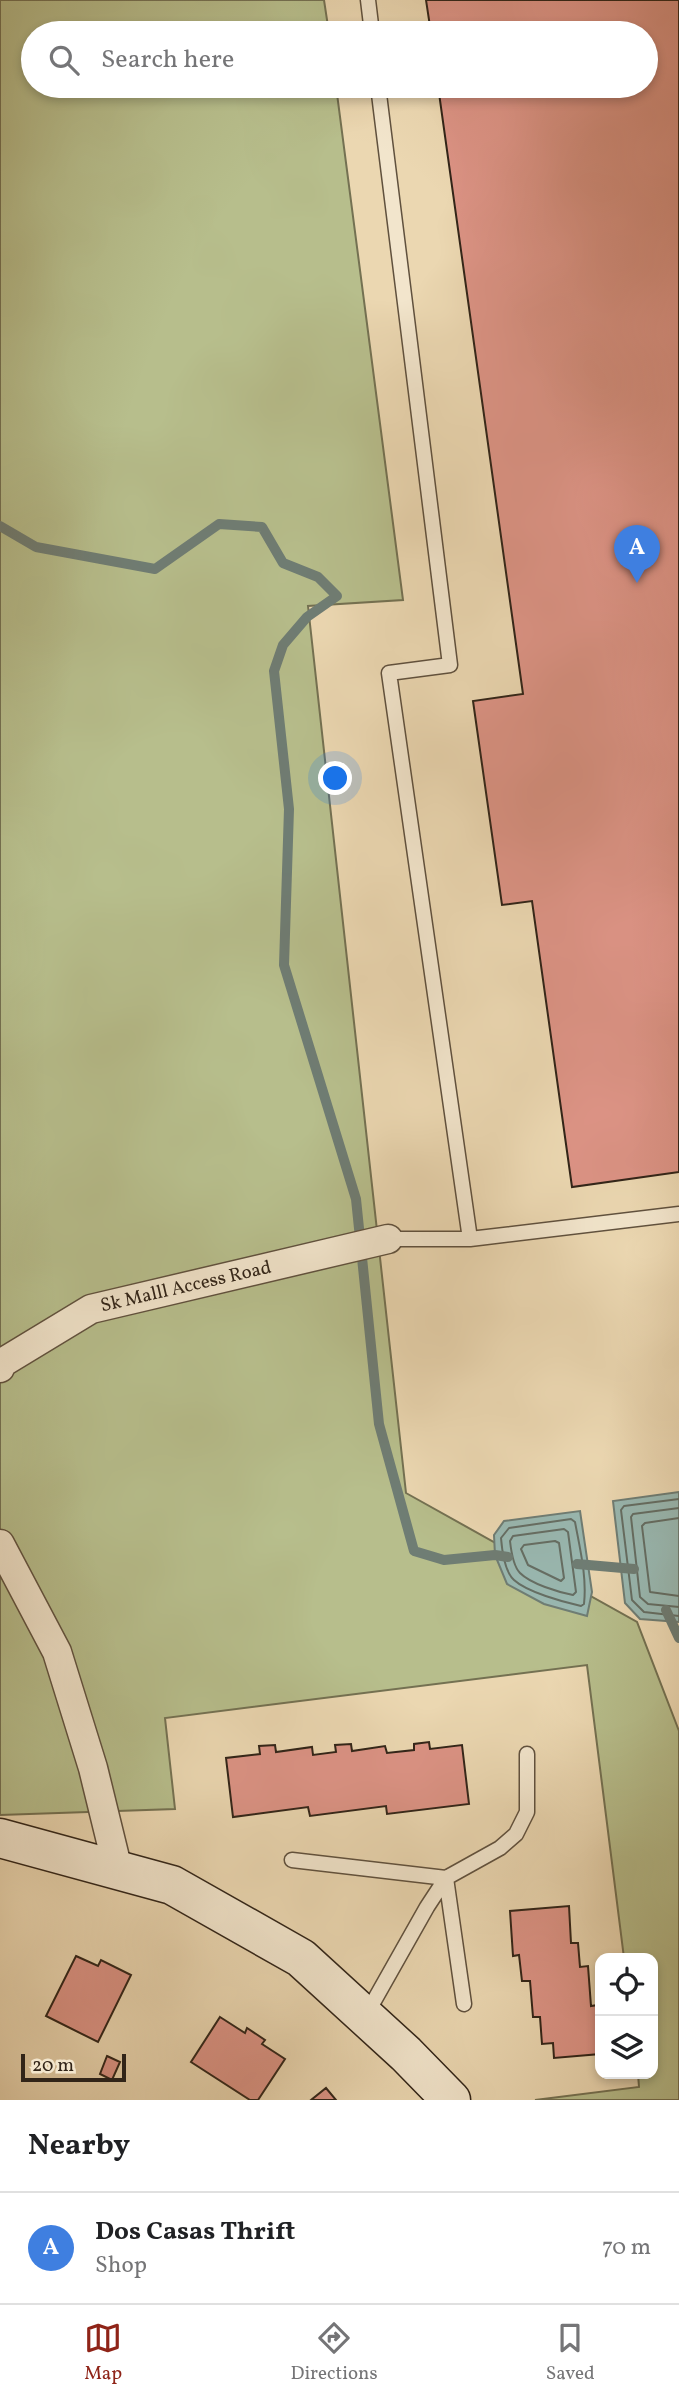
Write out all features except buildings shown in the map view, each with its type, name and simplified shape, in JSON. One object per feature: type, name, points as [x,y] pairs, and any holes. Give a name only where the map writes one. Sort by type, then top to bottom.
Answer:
[{"type":"street","name":"Sk Malll Access Road","points":[[0,1368],[2,1363],[90,1309],[388,1239]]},
{"type":"street","points":[[0,1544],[57,1652],[93,1768],[118,1870]]},
{"type":"street","points":[[0,1838],[172,1885],[301,1958],[451,2100]]},
{"type":"lane","points":[[368,0],[371,21]]},
{"type":"lane","points":[[379,98],[450,665],[389,673],[470,1239]]},
{"type":"lane","points":[[388,1239],[470,1239],[679,1214]]},
{"type":"lane","points":[[365,2017],[446,1878],[499,1849],[516,1834],[527,1812],[527,1754]]},
{"type":"lane","points":[[292,1860],[446,1878]]},
{"type":"lane","points":[[446,1878],[464,2004]]},
{"type":"green space","points":[[0,0],[324,0],[327,21],[21,21],[21,98],[338,98],[403,600],[308,606],[406,1493],[637,1622],[679,1731],[679,2100],[535,2100],[639,2087],[638,2079],[658,2079],[658,1953],[623,1953],[587,1665],[165,1718],[175,1809],[0,1815]]},
{"type":"water","points":[[679,1492],[679,1622],[640,1619],[625,1603],[613,1501]]},
{"type":"water","points":[[580,1511],[592,1592],[587,1616],[544,1604],[507,1584],[495,1555],[494,1535],[504,1521]]},
{"type":"waterway","points":[[0,526],[36,547],[155,569],[219,524],[262,527],[283,563],[318,577],[337,596],[307,617],[283,645],[274,671],[289,809],[284,965],[356,1199],[379,1424],[414,1551],[444,1560],[495,1555],[508,1557]]},
{"type":"waterway","points":[[577,1564],[634,1569]]},
{"type":"waterway","points":[[666,1610],[679,1638]]},
{"type":"place","name":"Dos Casas Thrift","points":[[637,583]]}]
